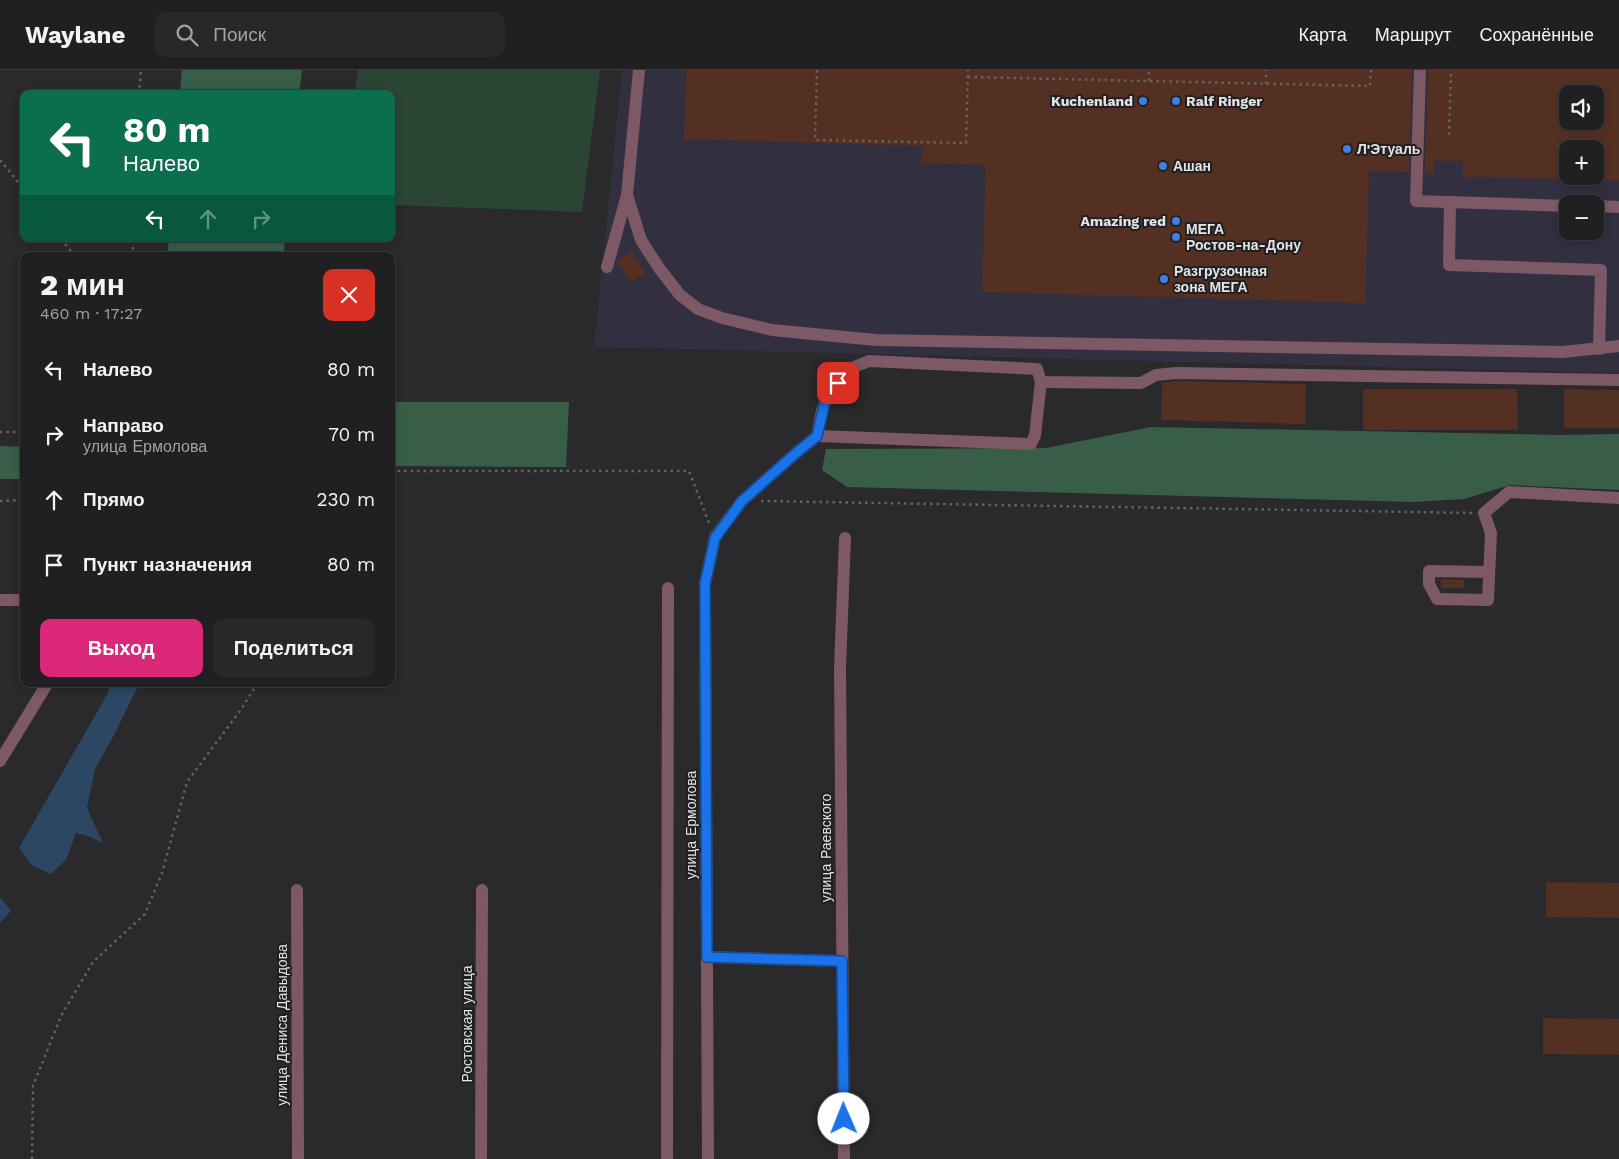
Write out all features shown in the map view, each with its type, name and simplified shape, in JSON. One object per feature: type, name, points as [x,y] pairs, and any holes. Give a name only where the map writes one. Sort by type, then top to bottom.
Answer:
[{"type":"street","points":[[607,267],[626,195],[640,70]]},
{"type":"street","points":[[1420,70],[1416,202],[1559,206]]},
{"type":"street","points":[[626,195],[641,240],[659,268],[680,294],[698,309],[722,318],[772,330],[876,340],[1563,352],[1619,346]]},
{"type":"street","points":[[1450,202],[1449,265],[1601,270],[1599,349]]},
{"type":"street","points":[[1604,206],[1619,207]]},
{"type":"street","points":[[869,361],[1037,369],[1041,382],[1035,435],[1031,444],[817,436],[828,396],[849,369],[869,361]]},
{"type":"street","points":[[1041,382],[1141,383],[1156,375],[1176,373],[1619,380]]},
{"type":"street","name":"улица Ермолова","points":[[708,1159],[705,584],[715,538],[742,501],[817,436]]},
{"type":"street","points":[[1489,572],[1429,571],[1429,584],[1437,599],[1488,600],[1491,533],[1484,513],[1509,492],[1619,498]]},
{"type":"street","name":"улица Раевского","points":[[844,1159],[840,668],[845,538]]},
{"type":"street","name":"улица Ермолова","points":[[667,1159],[668,588]]},
{"type":"street","points":[[0,600],[20,600]]},
{"type":"street","points":[[0,761],[45,687]]},
{"type":"street","name":"улица Дениса Давыдова","points":[[297,890],[298,1159]]},
{"type":"street","name":"Ростовская улица","points":[[481,1159],[482,890]]},
{"type":"street","points":[[707,957],[842,961]]},
{"type":"path","points":[[140,90],[141,70]]},
{"type":"path","points":[[817,70],[815,140],[966,143],[968,70]]},
{"type":"path","points":[[1149,70],[1149,81]]},
{"type":"path","points":[[1266,70],[1266,84]]},
{"type":"path","points":[[968,77],[1370,86],[1371,70]]},
{"type":"path","points":[[1449,135],[1451,70]]},
{"type":"path","points":[[0,160],[20,185]]},
{"type":"path","points":[[63,242],[71,252]]},
{"type":"path","points":[[0,432],[20,432]]},
{"type":"path","points":[[395,471],[689,472],[715,538]]},
{"type":"path","points":[[0,501],[20,500]]},
{"type":"path","points":[[742,501],[1484,513]]},
{"type":"path","points":[[32,1159],[34,1086],[61,1016],[93,962],[145,914],[162,873],[187,782],[240,711],[255,687]]},
{"type":"shaded area","points":[[622,70],[1619,70],[1619,373],[594,347]]},
{"type":"green space","points":[[182,70],[302,70],[300,90],[180,90]]},
{"type":"green space","points":[[358,70],[600,70],[582,212],[395,205],[395,90],[356,90]]},
{"type":"green space","points":[[169,242],[285,242],[284,252],[167,252]]},
{"type":"green space","points":[[395,402],[569,402],[566,467],[395,466]]},
{"type":"green space","points":[[1151,427],[1558,435],[1619,434],[1619,490],[1510,485],[1464,499],[1413,502],[847,487],[822,470],[826,449],[1046,448]]},
{"type":"green space","points":[[0,446],[20,447],[20,479],[0,479]]},
{"type":"water","points":[[109,687],[138,687],[95,769],[87,808],[103,843],[76,833],[66,860],[51,874],[31,865],[19,848],[108,693]]},
{"type":"water","points":[[0,897],[11,911],[0,923]]},
{"type":"building","name":"МЕГА Ростов-на-Дону","points":[[686,70],[1412,70],[1409,172],[1369,171],[1365,303],[982,292],[986,165],[922,163],[923,146],[684,139]]},
{"type":"building","points":[[1428,70],[1619,70],[1619,181],[1604,180],[1604,140],[1559,140],[1559,179],[1463,177],[1463,161],[1434,161],[1434,173],[1425,173]]},
{"type":"building","points":[[632,251],[645,273],[630,282],[617,261]]},
{"type":"building","points":[[1176,381],[1306,384],[1305,424],[1161,420],[1162,383]]},
{"type":"building","points":[[1363,389],[1517,389],[1518,430],[1363,430]]},
{"type":"building","points":[[1564,389],[1619,390],[1619,428],[1564,428]]},
{"type":"building","points":[[1441,579],[1464,580],[1464,588],[1441,588]]},
{"type":"building","points":[[1546,882],[1619,883],[1619,918],[1546,917]]},
{"type":"building","points":[[1543,1018],[1619,1019],[1619,1055],[1543,1054]]},
{"type":"place","name":"Kuchenland","points":[[1143,101]]},
{"type":"place","name":"Ralf Ringer","points":[[1176,101]]},
{"type":"place","name":"Л'Этуаль","points":[[1347,149]]},
{"type":"place","name":"Ашан","points":[[1163,166]]},
{"type":"place","name":"Amazing red","points":[[1176,221]]},
{"type":"place","name":"МЕГА Ростов-на-Дону","points":[[1176,237]]},
{"type":"place","name":"Разгрузочная зона МЕГА","points":[[1164,279]]},
{"type":"route","points":[[838,383],[825,402],[817,436],[742,501],[715,538],[705,584],[707,957],[842,961],[844,1119]]}]
